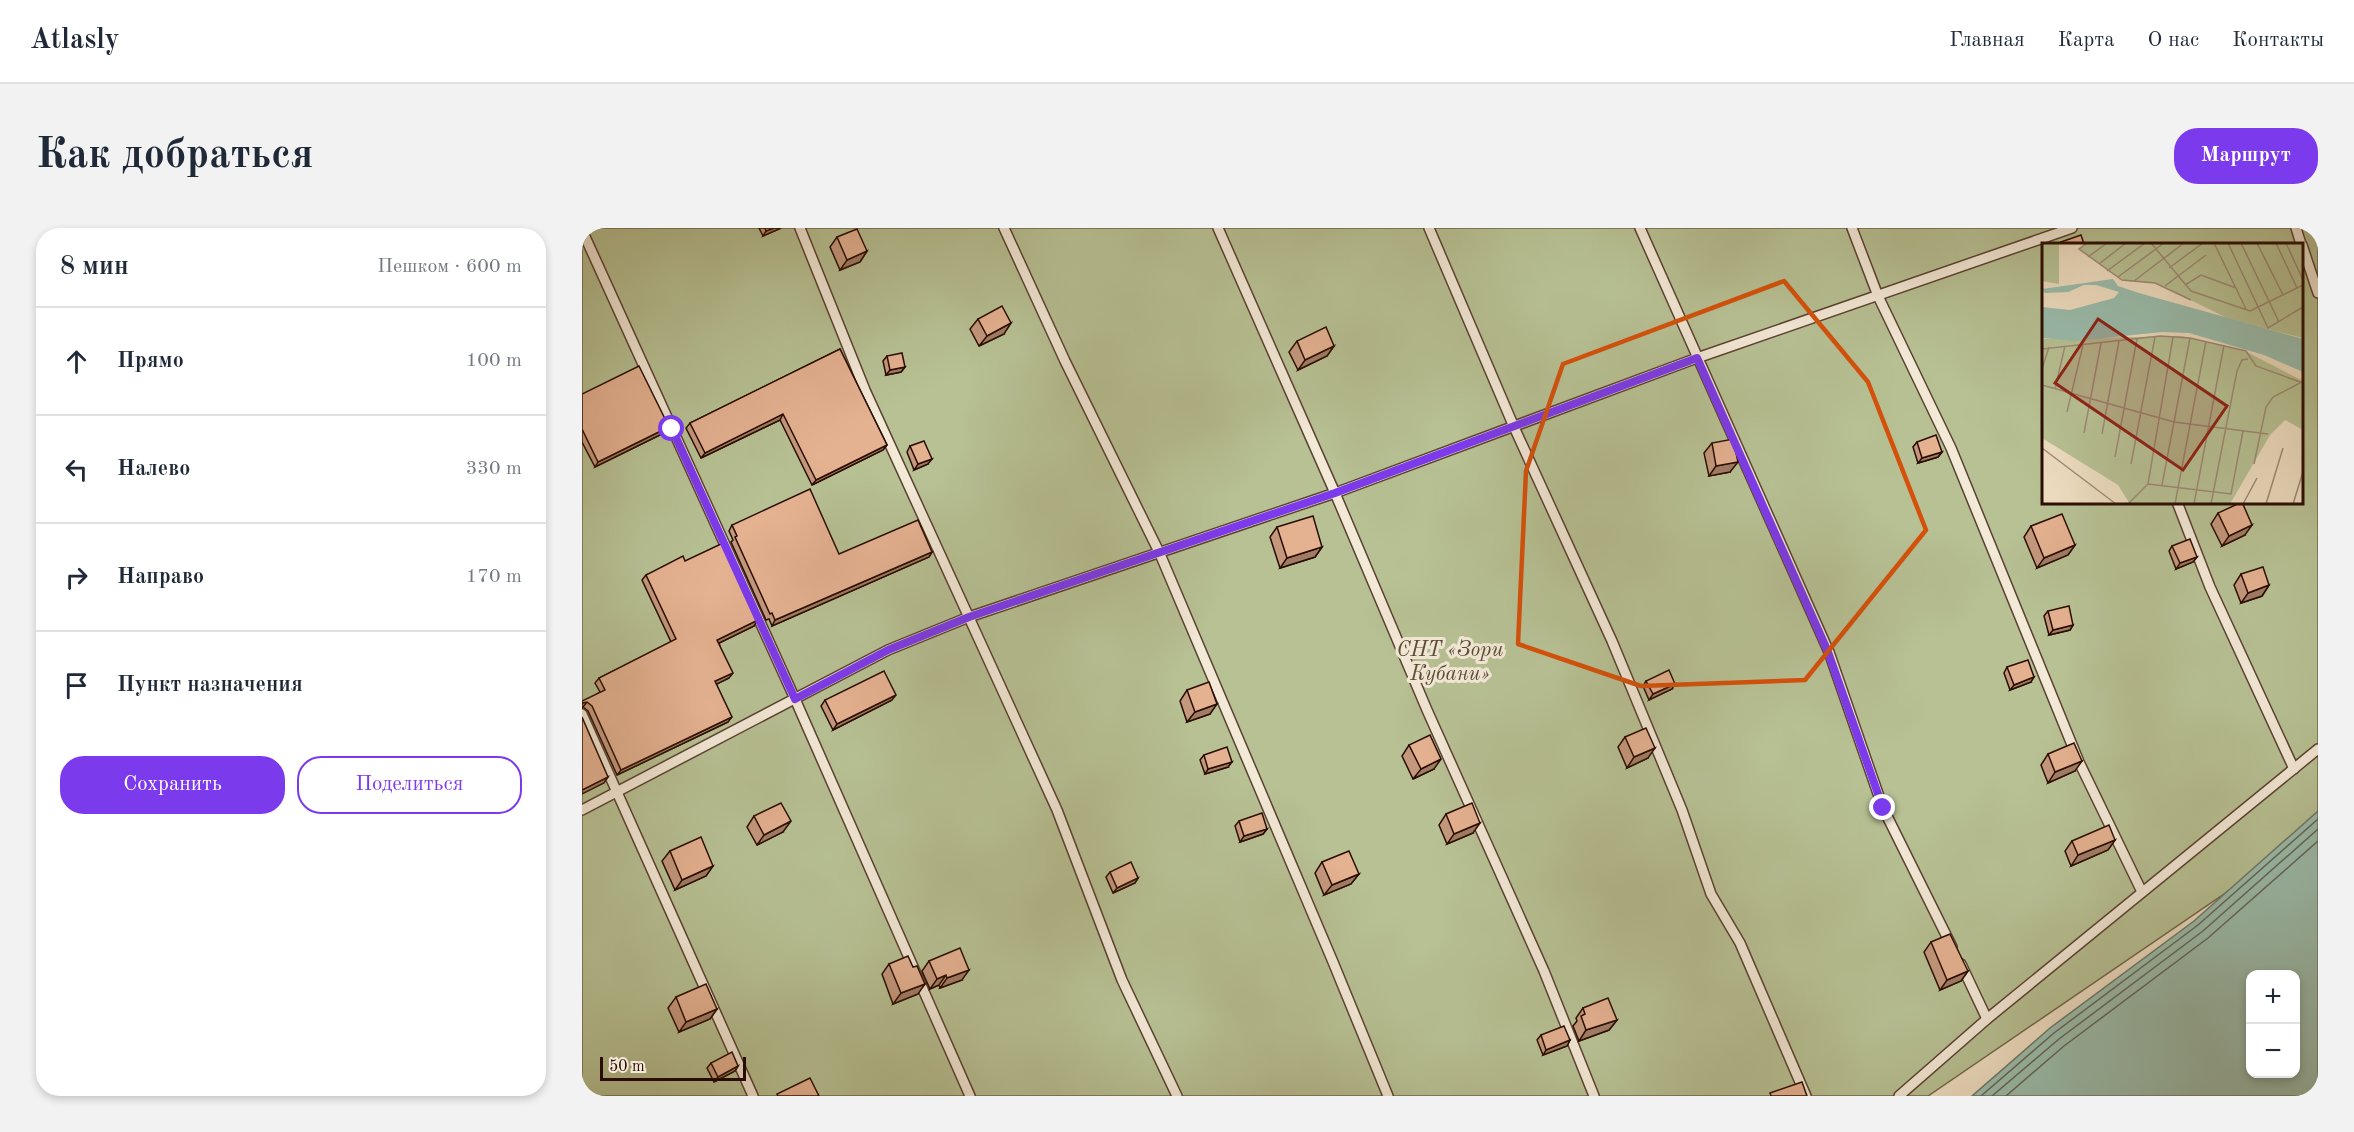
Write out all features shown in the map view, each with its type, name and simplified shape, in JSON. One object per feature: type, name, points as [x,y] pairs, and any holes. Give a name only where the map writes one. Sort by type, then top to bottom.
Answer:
[{"type":"lane","points":[[800,228],[865,390],[1057,810],[1122,980],[1177,1096]]},
{"type":"lane","points":[[1004,228],[1065,361],[1160,554],[1388,1096]]},
{"type":"lane","points":[[1218,228],[1335,493],[1427,710],[1544,971],[1594,1096]]},
{"type":"lane","points":[[1429,228],[1514,427],[1617,652],[1682,810],[1711,894],[1740,943],[1806,1096]]},
{"type":"lane","points":[[1640,228],[1828,652],[1883,808],[1987,1019]]},
{"type":"lane","points":[[1852,228],[1878,296],[1951,448],[2079,762],[2142,892]]},
{"type":"lane","points":[[2296,228],[2300,243]]},
{"type":"lane","points":[[582,230],[795,699],[970,1096]]},
{"type":"lane","points":[[582,810],[888,650],[969,617],[1335,493],[1697,358],[2075,231]]},
{"type":"lane","points":[[2303,251],[2318,293]]},
{"type":"lane","points":[[2178,504],[2210,587],[2294,769]]},
{"type":"lane","points":[[582,714],[753,1096]]},
{"type":"lane","points":[[1899,1096],[1987,1019],[2318,749]]},
{"type":"highlighted area","points":[[1784,281],[1868,382],[1926,530],[1805,680],[1641,686],[1518,644],[1526,471],[1563,364]]},
{"type":"green space","name":"СНТ «Зори Кубани»","points":[[582,228],[2318,228],[2318,830],[1928,1096],[582,1096]]},
{"type":"water","points":[[2318,811],[2318,1096],[1972,1096],[2050,1028],[2194,921]]},
{"type":"building","points":[[857,229],[867,251],[847,260],[837,237]]},
{"type":"building","points":[[2081,235],[2084,243],[2062,243]]},
{"type":"building","points":[[1002,306],[1011,323],[987,336],[978,319]]},
{"type":"building","points":[[1326,327],[1334,346],[1305,360],[1297,341]]},
{"type":"building","points":[[840,349],[887,445],[816,480],[783,414],[705,453],[690,423]]},
{"type":"building","points":[[902,353],[905,367],[890,370],[887,356]]},
{"type":"building","points":[[639,366],[669,427],[598,462],[582,429],[582,394]]},
{"type":"building","points":[[1936,435],[1942,452],[1922,458],[1917,442]]},
{"type":"building","points":[[1733,439],[1738,462],[1716,466],[1712,443]]},
{"type":"building","points":[[924,441],[932,459],[918,464],[910,446]]},
{"type":"building","points":[[810,489],[839,554],[918,520],[932,552],[775,620],[772,613],[770,614],[735,537],[737,536],[732,525]]},
{"type":"building","points":[[2243,504],[2252,525],[2229,536],[2218,513]]},
{"type":"building","points":[[2062,514],[2075,545],[2044,558],[2031,526]]},
{"type":"building","points":[[1313,516],[1322,547],[1287,558],[1277,527]]},
{"type":"building","points":[[2190,539],[2197,557],[2180,563],[2172,546]]},
{"type":"building","points":[[723,543],[758,620],[717,640],[733,673],[715,681],[732,717],[621,770],[592,706],[582,701],[605,690],[599,678],[676,639],[646,575],[683,556],[685,561]]},
{"type":"building","points":[[2263,567],[2269,585],[2248,593],[2241,574]]},
{"type":"building","points":[[2069,606],[2073,625],[2053,630],[2048,611]]},
{"type":"building","points":[[2028,660],[2034,677],[2014,685],[2007,667]]},
{"type":"building","points":[[1669,670],[1675,684],[1653,694],[1646,681]]},
{"type":"building","points":[[884,671],[896,695],[837,724],[825,700]]},
{"type":"building","points":[[1209,682],[1217,704],[1195,712],[1187,690]]},
{"type":"building","points":[[582,717],[608,777],[582,790]]},
{"type":"building","points":[[1646,728],[1655,748],[1634,757],[1625,737]]},
{"type":"building","points":[[1430,735],[1441,759],[1421,769],[1409,745]]},
{"type":"building","points":[[2074,743],[2082,761],[2055,772],[2048,754]]},
{"type":"building","points":[[1227,747],[1232,762],[1208,769],[1204,755]]},
{"type":"building","points":[[781,803],[791,821],[764,835],[754,816]]},
{"type":"building","points":[[1472,803],[1480,823],[1454,834],[1446,814]]},
{"type":"building","points":[[1262,813],[1267,829],[1244,836],[1239,821]]},
{"type":"building","points":[[2109,825],[2115,840],[2078,855],[2072,841]]},
{"type":"building","points":[[701,837],[713,866],[682,880],[670,851]]},
{"type":"building","points":[[1349,851],[1359,874],[1332,885],[1322,862]]},
{"type":"building","points":[[1131,862],[1138,878],[1117,888],[1110,872]]},
{"type":"building","points":[[1950,934],[1968,971],[1947,980],[1931,942]]},
{"type":"building","points":[[960,948],[969,970],[937,979],[929,961]]},
{"type":"building","points":[[908,956],[913,967],[917,966],[925,984],[901,993],[889,964]]},
{"type":"building","points":[[706,984],[717,1009],[686,1022],[676,997]]},
{"type":"building","points":[[1608,998],[1617,1020],[1586,1030],[1581,1016],[1585,1014],[1583,1008]]},
{"type":"building","points":[[1564,1026],[1570,1040],[1546,1050],[1541,1035]]},
{"type":"building","points":[[732,1052],[738,1066],[718,1077],[711,1063]]},
{"type":"building","points":[[810,1078],[819,1096],[778,1096],[777,1094]]},
{"type":"building","points":[[1802,1082],[1807,1096],[1771,1096],[1770,1093]]},
{"type":"route","points":[[672,429],[795,699],[888,650],[969,617],[1335,493],[1697,358],[1828,652],[1883,808]]}]
